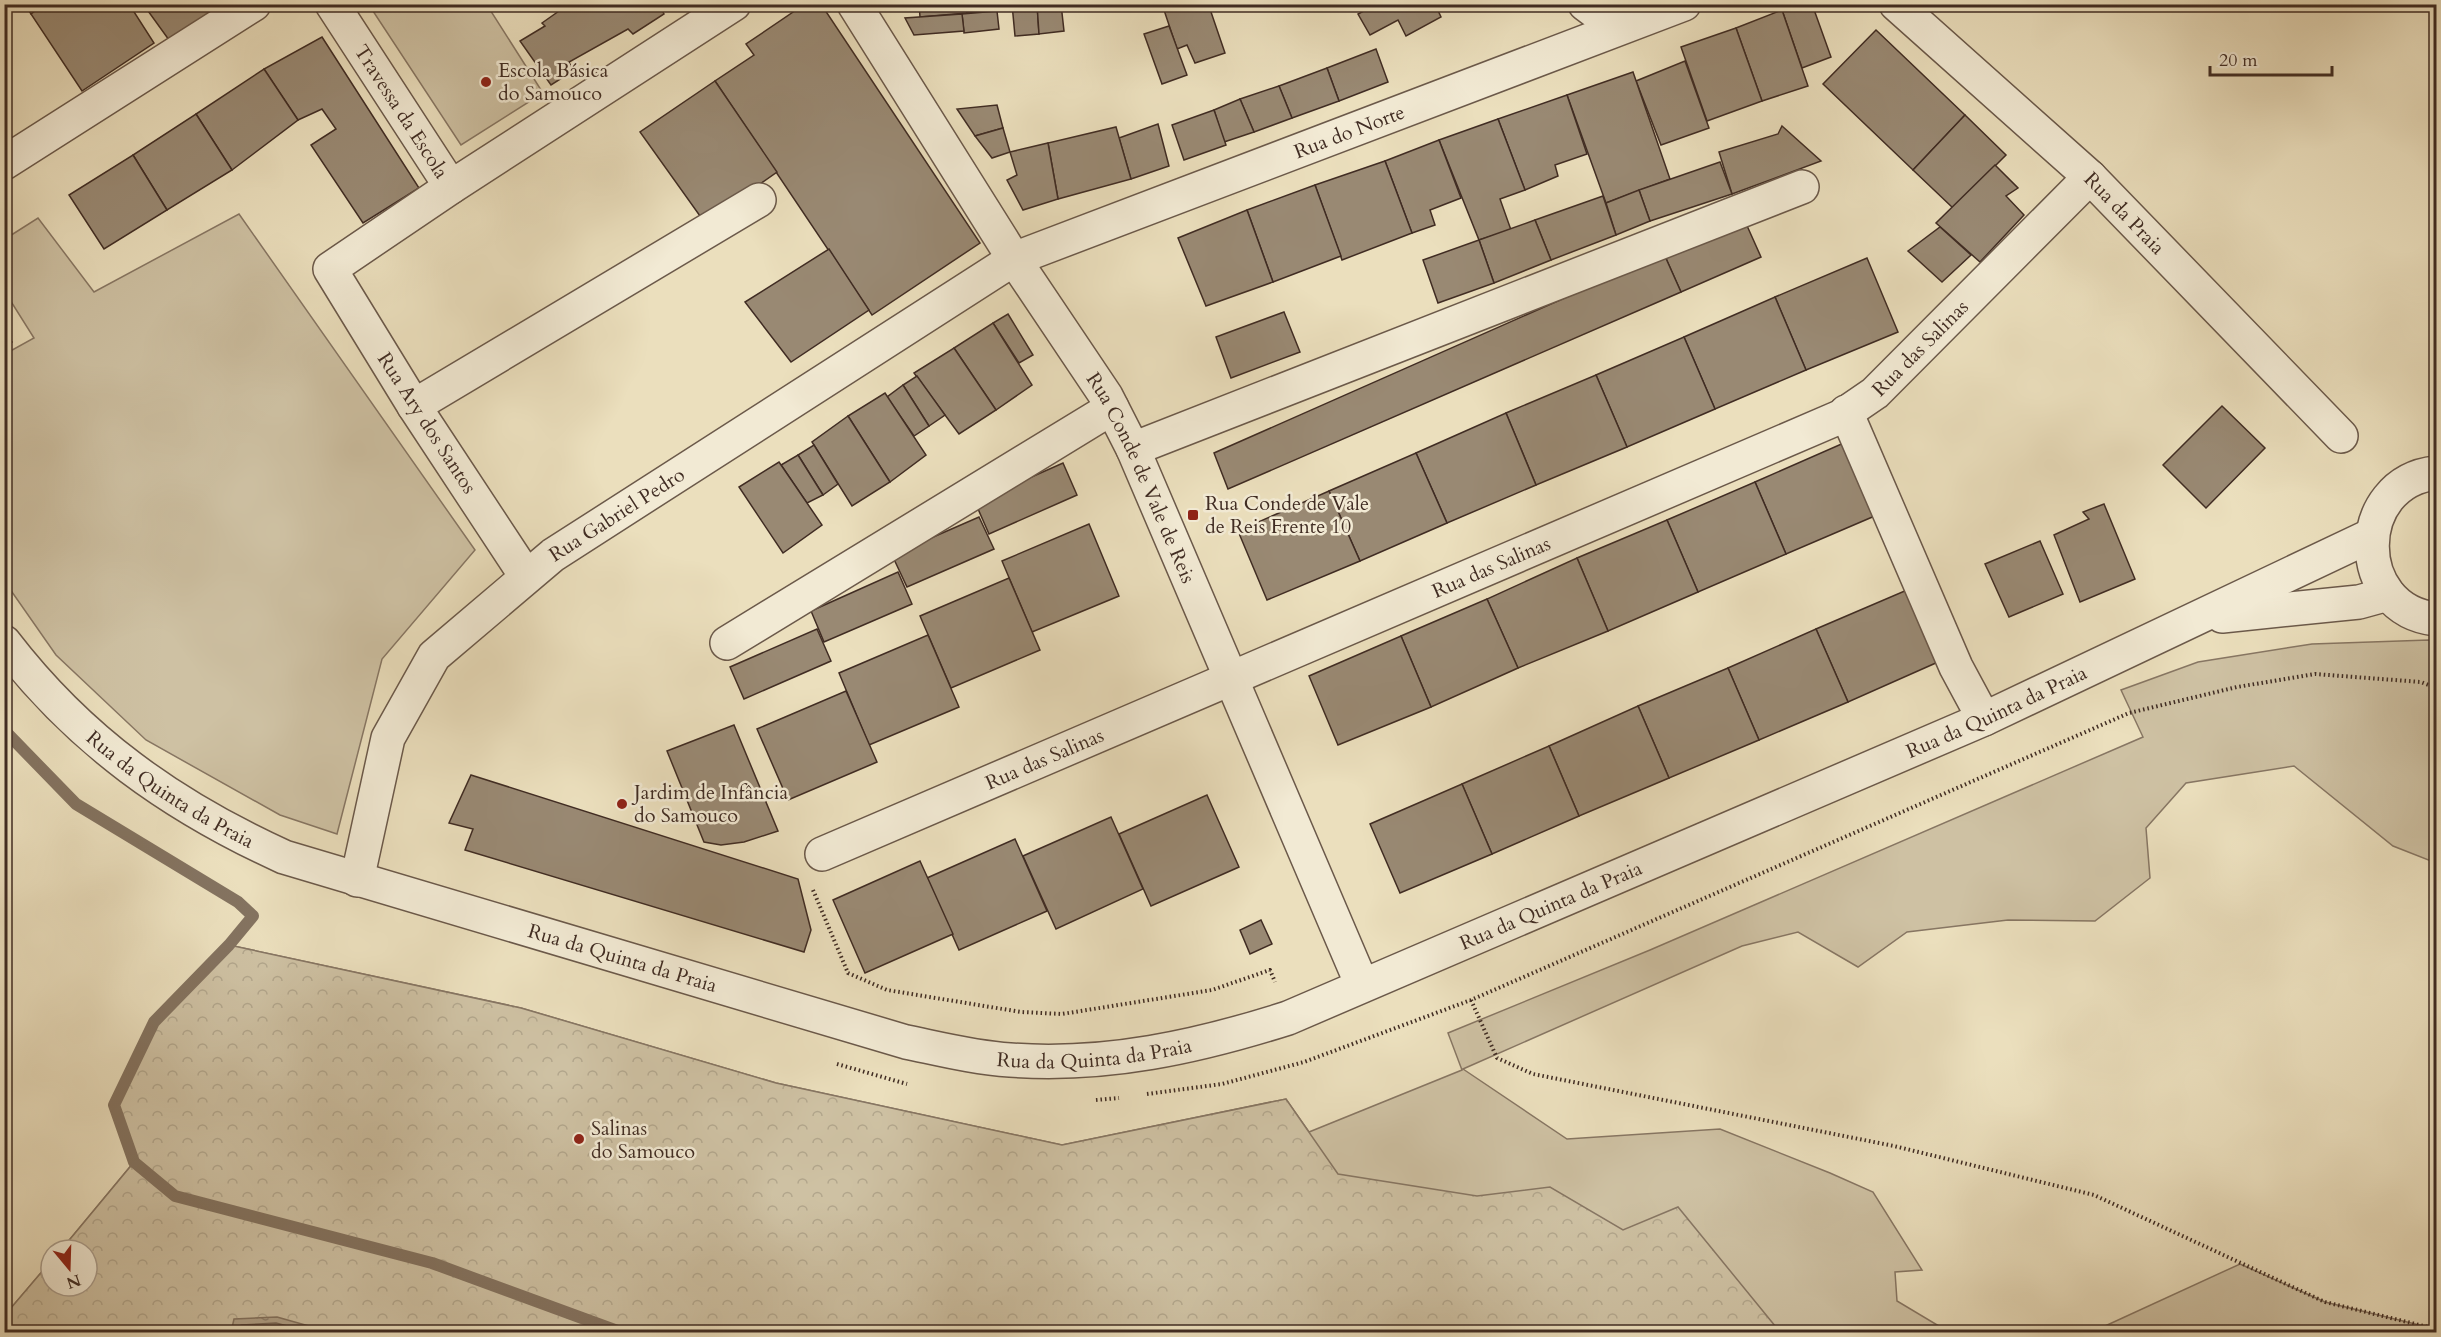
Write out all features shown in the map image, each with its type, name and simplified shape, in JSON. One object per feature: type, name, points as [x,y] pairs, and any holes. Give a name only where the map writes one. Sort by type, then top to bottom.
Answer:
[{"type":"street","points":[[8,153],[254,4]]},
{"type":"street","name":"Travessa da Escola","points":[[332,4],[451,187]]},
{"type":"street","points":[[451,187],[734,4]]},
{"type":"street","name":"Rua Conde de Vale de Reis","points":[[854,4],[1014,259],[1112,408],[1133,449],[1362,985]]},
{"type":"street","points":[[1585,4],[1617,28]]},
{"type":"street","name":"Rua do Norte","points":[[1014,259],[1684,4]]},
{"type":"street","name":"Rua da Praia","points":[[1896,4],[2090,177],[2341,436]]},
{"type":"street","name":"Rua das Salinas","points":[[822,854],[1846,412],[1875,393],[2090,177]]},
{"type":"street","name":"Rua Ary dos Santos","points":[[451,187],[330,269],[414,406],[526,576]]},
{"type":"street","points":[[1133,449],[1802,187]]},
{"type":"street","points":[[414,406],[759,200]]},
{"type":"street","name":"Rua Gabriel Pedro","points":[[357,880],[388,738],[434,656],[553,555],[1014,259]]},
{"type":"street","points":[[727,643],[1112,408]]},
{"type":"street","points":[[1846,412],[1956,667],[1984,719]]},
{"type":"street","points":[[2436,473],[2405,483],[2393,493],[2383,506],[2372,535],[2374,566],[2388,594],[2413,613],[2436,619]]},
{"type":"street","name":"Rua da Quinta da Praia","points":[[4,642],[26,670],[65,712],[106,751],[149,782],[239,836],[284,857],[906,1042],[959,1053],[1010,1060],[1112,1059],[1204,1044],[1288,1018],[1984,719],[2372,535]]},
{"type":"street","points":[[2199,618],[2359,602],[2388,594]]},
{"type":"path","points":[[1140,1095],[1222,1084],[1304,1062],[1471,1000],[2129,713],[2237,687],[2315,674],[2421,682],[2436,688]]},
{"type":"path","points":[[822,854],[801,862],[848,973],[887,990],[1021,1011],[1062,1014],[1212,990],[1270,970],[1304,1062]]},
{"type":"path","points":[[1471,1000],[1497,1058],[1533,1074],[1894,1146],[2094,1195],[2325,1302],[2436,1329]]},
{"type":"path","points":[[826,1060],[893,1081],[914,1085]]},
{"type":"path","points":[[1093,1100],[1128,1097]]},
{"type":"green space","points":[[369,5],[487,5],[543,93],[461,145]]},
{"type":"green space","points":[[239,214],[475,550],[382,659],[337,834],[280,815],[146,740],[56,655],[5,582],[5,354],[34,338],[5,292],[5,239],[38,218],[94,292]]},
{"type":"green space","name":"Salinas do Samouco","points":[[2429,640],[2436,643],[2436,863],[2393,846],[2294,766],[2186,783],[2146,828],[2150,878],[2095,921],[2008,920],[1907,932],[1858,967],[1798,932],[1742,946],[1463,1069],[1567,1139],[1720,1129],[1873,1192],[1922,1270],[1895,1272],[1897,1301],[1949,1332],[5,1332],[5,1315],[39,1275],[39,1298],[99,1298],[99,1238],[71,1238],[134,1162],[114,1105],[154,1022],[229,945],[521,1008],[776,1083],[1062,1145],[1286,1099],[1309,1132],[1462,1070],[1448,1033],[1650,950],[2143,737],[2121,690],[2198,662],[2312,644]]},
{"type":"green space","name":"Salinas do Samouco","points":[[229,945],[521,1008],[776,1083],[1062,1145],[1286,1099],[1338,1174],[1477,1196],[1550,1187],[1623,1230],[1678,1207],[1780,1332],[5,1332],[5,1315],[39,1275],[39,1298],[99,1298],[99,1238],[71,1238],[134,1162],[114,1105],[154,1022]]},
{"type":"green space","points":[[2240,1264],[2325,1302],[2436,1329],[2436,1332],[2092,1332]]},
{"type":"water","points":[[277,1317],[330,1332],[231,1332],[234,1319]]},
{"type":"building","points":[[24,4],[45,4],[31,14]]},
{"type":"building","points":[[45,4],[129,4],[154,43],[82,91],[31,14]]},
{"type":"building","points":[[143,4],[225,4],[169,40]]},
{"type":"building","points":[[569,4],[659,4],[664,14],[633,34],[628,29],[569,62],[573,71],[551,85],[520,41],[545,26],[542,23]]},
{"type":"building","points":[[805,4],[821,4],[980,243],[872,315],[715,81],[754,55],[746,44]]},
{"type":"building","points":[[919,4],[966,4],[967,13],[920,17]]},
{"type":"building","points":[[966,4],[998,4],[999,11],[967,13]]},
{"type":"building","points":[[1012,4],[1037,4],[1039,34],[1015,36]]},
{"type":"building","points":[[1037,4],[1061,4],[1064,31],[1039,34]]},
{"type":"building","points":[[1162,4],[1214,4],[1211,12],[1225,53],[1195,63],[1187,45],[1177,49]]},
{"type":"building","points":[[1377,4],[1435,4],[1441,17],[1406,36],[1398,20],[1370,35],[1358,14]]},
{"type":"building","points":[[1801,4],[1812,4],[1831,57],[1802,68],[1782,10]]},
{"type":"building","points":[[1782,10],[1808,86],[1762,101],[1736,28]]},
{"type":"building","points":[[997,11],[999,29],[964,33],[962,14]]},
{"type":"building","points":[[962,14],[964,31],[914,35],[905,18]]},
{"type":"building","points":[[1169,26],[1187,75],[1162,84],[1144,34]]},
{"type":"building","points":[[1736,28],[1762,101],[1707,121],[1681,47]]},
{"type":"building","points":[[1876,30],[1965,115],[1913,170],[1823,84]]},
{"type":"building","points":[[322,37],[419,188],[363,223],[311,145],[336,129],[322,109],[298,120],[264,69]]},
{"type":"building","points":[[1376,49],[1388,82],[1339,101],[1327,68]]},
{"type":"building","points":[[1685,61],[1709,128],[1661,145],[1636,81]]},
{"type":"building","points":[[1327,68],[1339,101],[1292,118],[1279,86]]},
{"type":"building","points":[[264,69],[298,120],[232,170],[196,114]]},
{"type":"building","points":[[1633,72],[1670,179],[1606,203],[1567,95]]},
{"type":"building","points":[[715,81],[777,172],[705,223],[640,132]]},
{"type":"building","points":[[1279,86],[1292,118],[1254,132],[1240,99]]},
{"type":"building","points":[[1567,95],[1587,154],[1555,165],[1558,176],[1525,190],[1498,119]]},
{"type":"building","points":[[1240,99],[1254,132],[1224,142],[1214,110]]},
{"type":"building","points":[[997,105],[1003,128],[975,136],[957,109]]},
{"type":"building","points":[[1214,110],[1226,145],[1184,160],[1172,125]]},
{"type":"building","points":[[196,114],[232,170],[167,210],[133,155]]},
{"type":"building","points":[[1965,115],[2006,155],[1953,208],[1913,170]]},
{"type":"building","points":[[1498,119],[1525,190],[1500,199],[1511,230],[1479,240],[1439,140]]},
{"type":"building","points":[[1158,124],[1169,166],[1131,179],[1119,138]]},
{"type":"building","points":[[1782,126],[1821,161],[1732,194],[1719,152],[1778,134]]},
{"type":"building","points":[[1116,127],[1131,179],[1058,199],[1048,143]]},
{"type":"building","points":[[1003,128],[1010,152],[992,158],[975,136]]},
{"type":"building","points":[[1439,140],[1461,198],[1430,210],[1435,225],[1412,233],[1385,161]]},
{"type":"building","points":[[1048,143],[1058,199],[1023,210],[1007,180],[1017,175],[1010,152]]},
{"type":"building","points":[[133,155],[167,210],[104,249],[69,195]]},
{"type":"building","points":[[1385,161],[1412,233],[1342,260],[1315,185]]},
{"type":"building","points":[[1720,162],[1732,194],[1650,221],[1639,190]]},
{"type":"building","points":[[1995,165],[2018,188],[2006,196],[2024,215],[1980,262],[1936,223]]},
{"type":"building","points":[[1315,185],[1341,256],[1273,282],[1247,210]]},
{"type":"building","points":[[1639,190],[1650,221],[1616,235],[1606,203]]},
{"type":"building","points":[[1603,196],[1616,235],[1551,260],[1535,220]]},
{"type":"building","points":[[1247,210],[1273,282],[1206,306],[1178,238]]},
{"type":"building","points":[[1744,219],[1761,257],[1681,292],[1664,254]]},
{"type":"building","points":[[1535,220],[1551,260],[1494,283],[1479,240]]},
{"type":"building","points":[[1940,227],[1971,255],[1942,282],[1908,251]]},
{"type":"building","points":[[1479,240],[1494,283],[1438,303],[1423,260]]},
{"type":"building","points":[[829,249],[869,310],[791,362],[745,302]]},
{"type":"building","points":[[1664,254],[1681,292],[1228,489],[1214,453]]},
{"type":"building","points":[[1867,258],[1898,332],[1806,370],[1775,297]]},
{"type":"building","points":[[1775,297],[1806,370],[1715,409],[1684,337]]},
{"type":"building","points":[[1284,312],[1300,352],[1231,378],[1216,337]]},
{"type":"building","points":[[1008,314],[1033,355],[1019,363],[993,323]]},
{"type":"building","points":[[993,323],[1032,385],[996,410],[954,348]]},
{"type":"building","points":[[4,330],[12,342],[4,347]]},
{"type":"building","points":[[1684,337],[1715,409],[1627,447],[1596,375]]},
{"type":"building","points":[[954,348],[996,410],[959,434],[914,373]]},
{"type":"building","points":[[1596,375],[1627,447],[1536,485],[1506,413]]},
{"type":"building","points":[[917,376],[945,415],[929,426],[903,385]]},
{"type":"building","points":[[903,385],[929,426],[914,436],[887,397]]},
{"type":"building","points":[[885,393],[926,455],[890,482],[848,416]]},
{"type":"building","points":[[2222,406],[2265,448],[2206,508],[2163,465]]},
{"type":"building","points":[[1506,413],[1536,485],[1447,523],[1416,453]]},
{"type":"building","points":[[848,416],[890,482],[852,506],[812,442]]},
{"type":"building","points":[[1846,442],[1877,515],[1786,554],[1755,482]]},
{"type":"building","points":[[814,445],[838,484],[823,495],[798,455]]},
{"type":"building","points":[[1416,453],[1447,523],[1360,561],[1329,491]]},
{"type":"building","points":[[798,455],[823,495],[807,503],[781,465]]},
{"type":"building","points":[[779,462],[822,525],[783,553],[739,487]]},
{"type":"building","points":[[1063,463],[1077,495],[989,534],[975,502]]},
{"type":"building","points":[[1755,482],[1786,554],[1698,592],[1667,520]]},
{"type":"building","points":[[1329,491],[1360,561],[1267,600],[1238,531]]},
{"type":"building","points":[[2104,504],[2135,579],[2080,602],[2054,535],[2089,519],[2083,512]]},
{"type":"building","points":[[979,517],[994,549],[907,587],[892,555]]},
{"type":"building","points":[[1667,520],[1698,592],[1608,631],[1577,558]]},
{"type":"building","points":[[1089,524],[1119,596],[1032,632],[1002,561]]},
{"type":"building","points":[[2040,541],[2063,594],[2009,617],[1985,564]]},
{"type":"building","points":[[1577,558],[1608,631],[1518,668],[1487,599]]},
{"type":"building","points":[[898,572],[912,604],[824,642],[811,611]]},
{"type":"building","points":[[1009,578],[1040,650],[951,688],[920,616]]},
{"type":"building","points":[[1907,590],[1938,662],[1848,702],[1816,629]]},
{"type":"building","points":[[1487,599],[1518,668],[1431,707],[1401,636]]},
{"type":"building","points":[[817,629],[831,661],[744,699],[730,667]]},
{"type":"building","points":[[1816,629],[1848,702],[1759,740],[1728,668]]},
{"type":"building","points":[[928,635],[959,707],[869,745],[839,673]]},
{"type":"building","points":[[1401,636],[1431,707],[1338,745],[1309,676]]},
{"type":"building","points":[[1728,668],[1759,740],[1669,778],[1638,706]]},
{"type":"building","points":[[846,691],[877,762],[788,800],[757,729]]},
{"type":"building","points":[[1638,706],[1669,778],[1579,816],[1549,746]]},
{"type":"building","points":[[734,725],[778,831],[744,842],[721,845],[704,842],[667,751]]},
{"type":"building","points":[[1549,746],[1579,816],[1492,854],[1462,784]]},
{"type":"building","points":[[471,775],[798,879],[811,930],[804,952],[465,850],[473,829],[449,823]]},
{"type":"building","points":[[1462,784],[1492,854],[1400,893],[1370,824]]},
{"type":"building","points":[[1207,795],[1239,867],[1151,906],[1119,834]]},
{"type":"building","points":[[1111,817],[1143,889],[1056,929],[1023,856]]},
{"type":"building","points":[[1015,839],[1047,911],[959,950],[927,878]]},
{"type":"building","points":[[920,861],[953,934],[865,973],[833,900]]},
{"type":"building","points":[[1261,920],[1272,944],[1250,954],[1240,930]]},
{"type":"waterway","points":[[4,730],[76,804],[238,902],[253,916],[229,945],[154,1022],[114,1105],[134,1162],[175,1196],[432,1263],[620,1332]]},
{"type":"place","name":"Escola Básica do Samouco","points":[[486,82]]},
{"type":"place","name":"Rua Conde de Vale de Reis Frente 10","points":[[1193,515]]},
{"type":"place","name":"Jardim de Infância do Samouco","points":[[622,804]]},
{"type":"place","name":"Salinas do Samouco","points":[[579,1139]]}]
